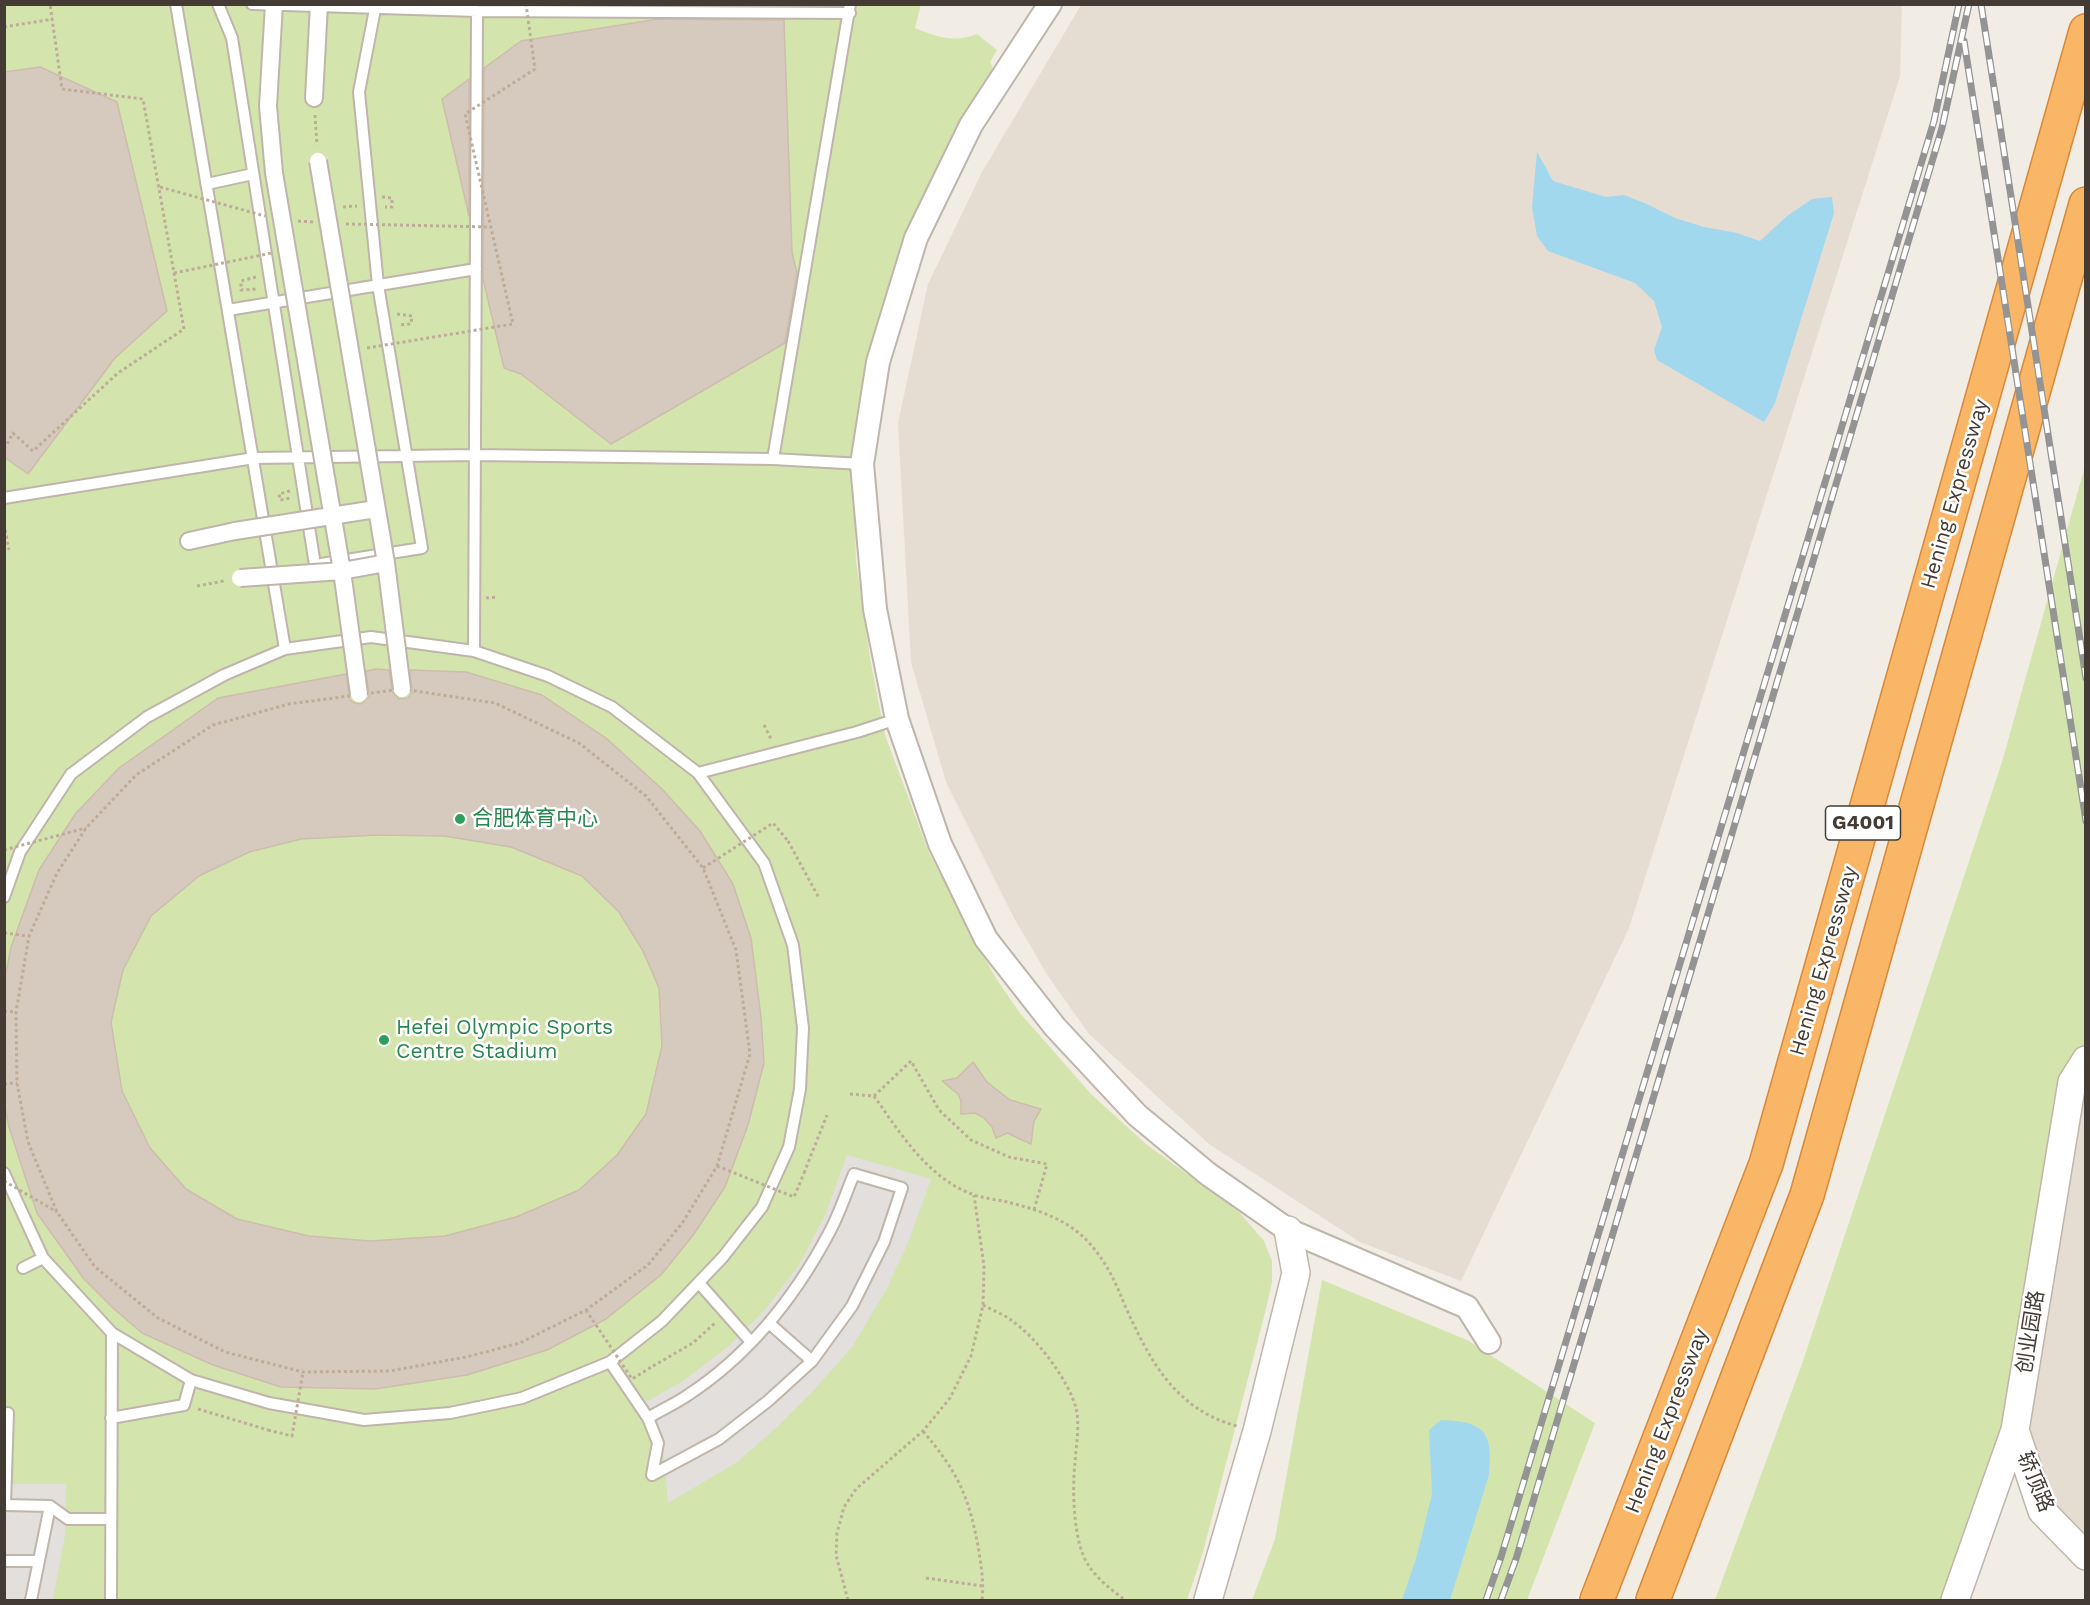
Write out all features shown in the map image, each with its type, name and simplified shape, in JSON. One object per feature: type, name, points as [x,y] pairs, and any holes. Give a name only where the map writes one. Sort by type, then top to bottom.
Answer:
[{"type":"highway","name":"Hening Expressway","points":[[1598,1600],[1766,1164],[2085,31]]},
{"type":"highway","name":"G4001","points":[[1653,1600],[1807,1196],[2085,204]]},
{"type":"street","points":[[1050,4],[971,125],[916,238],[878,362],[862,464],[875,609],[897,720],[940,844],[987,939],[1055,1027],[1137,1115],[1208,1174],[1288,1230],[1467,1307],[1489,1342]]},
{"type":"street","points":[[274,5],[268,106],[274,173],[342,570],[359,694]]},
{"type":"street","points":[[314,98],[319,5]]},
{"type":"street","points":[[318,161],[386,563],[402,689]]},
{"type":"street","points":[[189,541],[235,531],[376,509]]},
{"type":"street","points":[[240,578],[342,570],[386,563]]},
{"type":"street","name":"创业园路","points":[[1955,1600],[2015,1430],[2072,1082],[2085,1060]]},
{"type":"street","points":[[1208,1600],[1257,1431],[1296,1272],[1288,1230]]},
{"type":"street","name":"轿顶路","points":[[2015,1430],[2042,1511],[2085,1556]]},
{"type":"lane","points":[[176,4],[285,649]]},
{"type":"lane","points":[[218,4],[232,38],[315,565],[422,548],[378,285],[359,92],[376,6]]},
{"type":"lane","points":[[252,4],[444,7],[477,10],[850,9],[773,459]]},
{"type":"lane","points":[[474,651],[477,10]]},
{"type":"lane","points":[[207,184],[253,174]]},
{"type":"lane","points":[[228,310],[476,269]]},
{"type":"lane","points":[[4,498],[254,458],[476,455],[773,459],[862,464]]},
{"type":"lane","points":[[4,897],[20,852],[71,774],[147,717],[224,675],[285,649],[371,637],[474,651],[548,676],[612,707],[698,772],[764,863],[793,945],[803,1028],[800,1089],[789,1147],[762,1207],[699,1284],[662,1321],[610,1362],[522,1398],[450,1413],[364,1420],[269,1403],[191,1380],[112,1333],[43,1258],[4,1173]]},
{"type":"lane","points":[[698,772],[897,720]]},
{"type":"lane","points":[[610,1362],[648,1418],[658,1443],[652,1475],[719,1439],[768,1401],[812,1361],[852,1306],[884,1242],[902,1188],[854,1174],[830,1232],[799,1283],[770,1324],[725,1367],[688,1395],[648,1418]]},
{"type":"lane","points":[[23,1268],[43,1258]]},
{"type":"lane","points":[[699,1284],[751,1342]]},
{"type":"lane","points":[[770,1324],[812,1361]]},
{"type":"lane","points":[[111,1600],[112,1333]]},
{"type":"lane","points":[[111,1418],[184,1405],[191,1380]]},
{"type":"lane","points":[[8,1413],[5,1505],[50,1506],[68,1519],[111,1519]]},
{"type":"lane","points":[[31,1600],[50,1506]]},
{"type":"lane","points":[[4,1561],[39,1561]]},
{"type":"path","points":[[4,449],[13,432],[33,451],[118,373],[184,328],[143,99],[62,89],[50,4]]},
{"type":"path","points":[[350,351],[513,324],[465,114],[535,69],[526,4]]},
{"type":"path","points":[[4,27],[53,19]]},
{"type":"path","points":[[314,98],[318,161]]},
{"type":"path","points":[[160,187],[282,220],[491,227]]},
{"type":"path","points":[[174,273],[287,250]]},
{"type":"path","points":[[4,524],[9,550]]},
{"type":"path","points":[[197,586],[240,578]]},
{"type":"path","points":[[402,689],[495,703],[579,743],[646,796],[703,868],[736,950],[750,1054],[717,1166],[682,1222],[648,1265],[586,1310],[520,1343],[466,1357],[390,1371],[303,1372],[225,1352],[158,1318],[94,1267],[57,1212],[28,1142],[17,1083],[16,1012],[28,936],[57,873],[86,828],[136,775],[213,725],[289,704],[402,689]]},
{"type":"path","points":[[703,868],[773,823],[789,841],[819,898]]},
{"type":"path","points":[[4,850],[86,828]]},
{"type":"path","points":[[4,933],[28,936]]},
{"type":"path","points":[[4,1011],[16,1012]]},
{"type":"path","points":[[850,1095],[874,1096],[911,1061],[939,1110],[971,1140],[1009,1157],[1047,1164],[1034,1210]]},
{"type":"path","points":[[4,1084],[17,1083]]},
{"type":"path","points":[[874,1096],[905,1141],[956,1187],[974,1195],[1034,1210],[1065,1222],[1090,1244],[1110,1270],[1137,1333],[1171,1387],[1192,1405],[1222,1422],[1257,1431]]},
{"type":"path","points":[[717,1166],[794,1197],[827,1115]]},
{"type":"path","points":[[4,1181],[57,1212]]},
{"type":"path","points":[[848,1600],[836,1555],[837,1533],[844,1507],[856,1489],[923,1431],[950,1398],[965,1368],[978,1333],[983,1305],[984,1266],[974,1195]]},
{"type":"path","points":[[983,1305],[1012,1321],[1038,1345],[1056,1368],[1068,1389],[1076,1408],[1077,1435],[1073,1477],[1079,1540],[1087,1564],[1104,1583],[1125,1600]]},
{"type":"path","points":[[586,1310],[632,1379],[693,1343],[725,1314]]},
{"type":"path","points":[[184,1405],[292,1436],[303,1372]]},
{"type":"path","points":[[923,1431],[945,1458],[962,1486],[972,1514],[983,1573],[982,1600]]},
{"type":"path","points":[[926,1578],[983,1586]]},
{"type":"shaded area","points":[[1081,5],[1902,5],[1900,76],[1629,928],[1461,1281],[1360,1242],[1209,1144],[1089,1034],[1048,976],[1014,918],[946,782],[911,662],[898,423],[928,284],[982,172]]},
{"type":"shaded area","points":[[2085,1060],[2085,1556],[2042,1511],[2015,1430]]},
{"type":"shaded area","points":[[847,1155],[931,1179],[908,1243],[885,1292],[852,1347],[776,1428],[736,1463],[668,1503],[664,1458],[644,1403],[683,1381],[730,1345],[765,1310],[799,1265],[825,1215]]},
{"type":"shaded area","points":[[4,1484],[66,1484],[65,1535],[53,1600],[5,1600]]},
{"type":"green space","name":"合肥体育中心","points":[[921,4],[915,28],[946,38],[969,37],[977,34],[997,50],[990,62],[994,70],[914,228],[854,496],[856,561],[870,658],[885,735],[929,853],[995,977],[1020,1013],[1091,1094],[1146,1144],[1239,1212],[1264,1241],[1272,1261],[1272,1282],[1266,1309],[1203,1552],[1187,1600],[5,1600],[5,5]]},
{"type":"green space","points":[[2085,466],[2085,1060],[2015,1430],[1955,1600],[1715,1600],[1803,1361],[2002,762]]},
{"type":"green space","points":[[1322,1280],[1467,1340],[1595,1423],[1527,1600],[1252,1600],[1275,1539]]},
{"type":"water","points":[[1537,152],[1553,181],[1606,197],[1624,195],[1675,218],[1760,241],[1787,216],[1812,199],[1832,197],[1834,213],[1775,403],[1764,422],[1657,360],[1654,350],[1662,327],[1654,301],[1635,283],[1548,251],[1537,236],[1532,207]]},
{"type":"water","points":[[1441,1420],[1468,1423],[1483,1432],[1489,1448],[1489,1475],[1450,1600],[1402,1600],[1416,1559],[1432,1494],[1429,1430]]},
{"type":"building","points":[[658,19],[784,20],[792,252],[797,274],[785,343],[611,444],[521,374],[504,368],[483,279],[484,68],[521,41]]},
{"type":"building","points":[[40,67],[117,102],[167,311],[115,358],[28,474],[4,457],[4,72]]},
{"type":"building","points":[[469,79],[469,216],[442,99]]},
{"type":"building","points":[[389,670],[392,691],[399,699],[408,698],[412,692],[410,670],[466,672],[542,695],[606,738],[662,789],[700,831],[733,884],[751,938],[764,1063],[748,1125],[725,1187],[694,1234],[661,1275],[606,1319],[547,1350],[467,1375],[375,1389],[281,1387],[213,1365],[142,1333],[84,1279],[37,1213],[8,1124],[4,1099],[4,983],[11,947],[39,870],[76,813],[119,768],[218,698],[346,674],[350,700],[361,704],[369,697],[366,671]],"holes":[[[377,835],[444,836],[511,847],[582,876],[619,912],[643,951],[659,988],[662,1046],[646,1114],[617,1155],[579,1190],[516,1217],[445,1236],[370,1241],[309,1236],[237,1219],[186,1189],[150,1148],[122,1091],[111,1022],[123,970],[151,916],[199,876],[249,852],[301,839]]]},
{"type":"building","points":[[973,1062],[987,1082],[1010,1100],[1041,1109],[1034,1121],[1031,1144],[1007,1133],[996,1138],[992,1127],[984,1118],[975,1113],[961,1114],[961,1101],[958,1094],[942,1081],[957,1078]]},
{"type":"railway","points":[[1486,1600],[1501,1557],[1934,121],[1959,4]]},
{"type":"railway","points":[[1501,1600],[1516,1559],[1942,128],[1969,4]]},
{"type":"railway","points":[[1981,4],[2086,678]]},
{"type":"railway","points":[[1964,41],[2086,821]]},
{"type":"place","name":"合肥体育中心","points":[[460,819]]},
{"type":"place","name":"Hefei Olympic Sports Centre Stadium","points":[[384,1040]]}]
